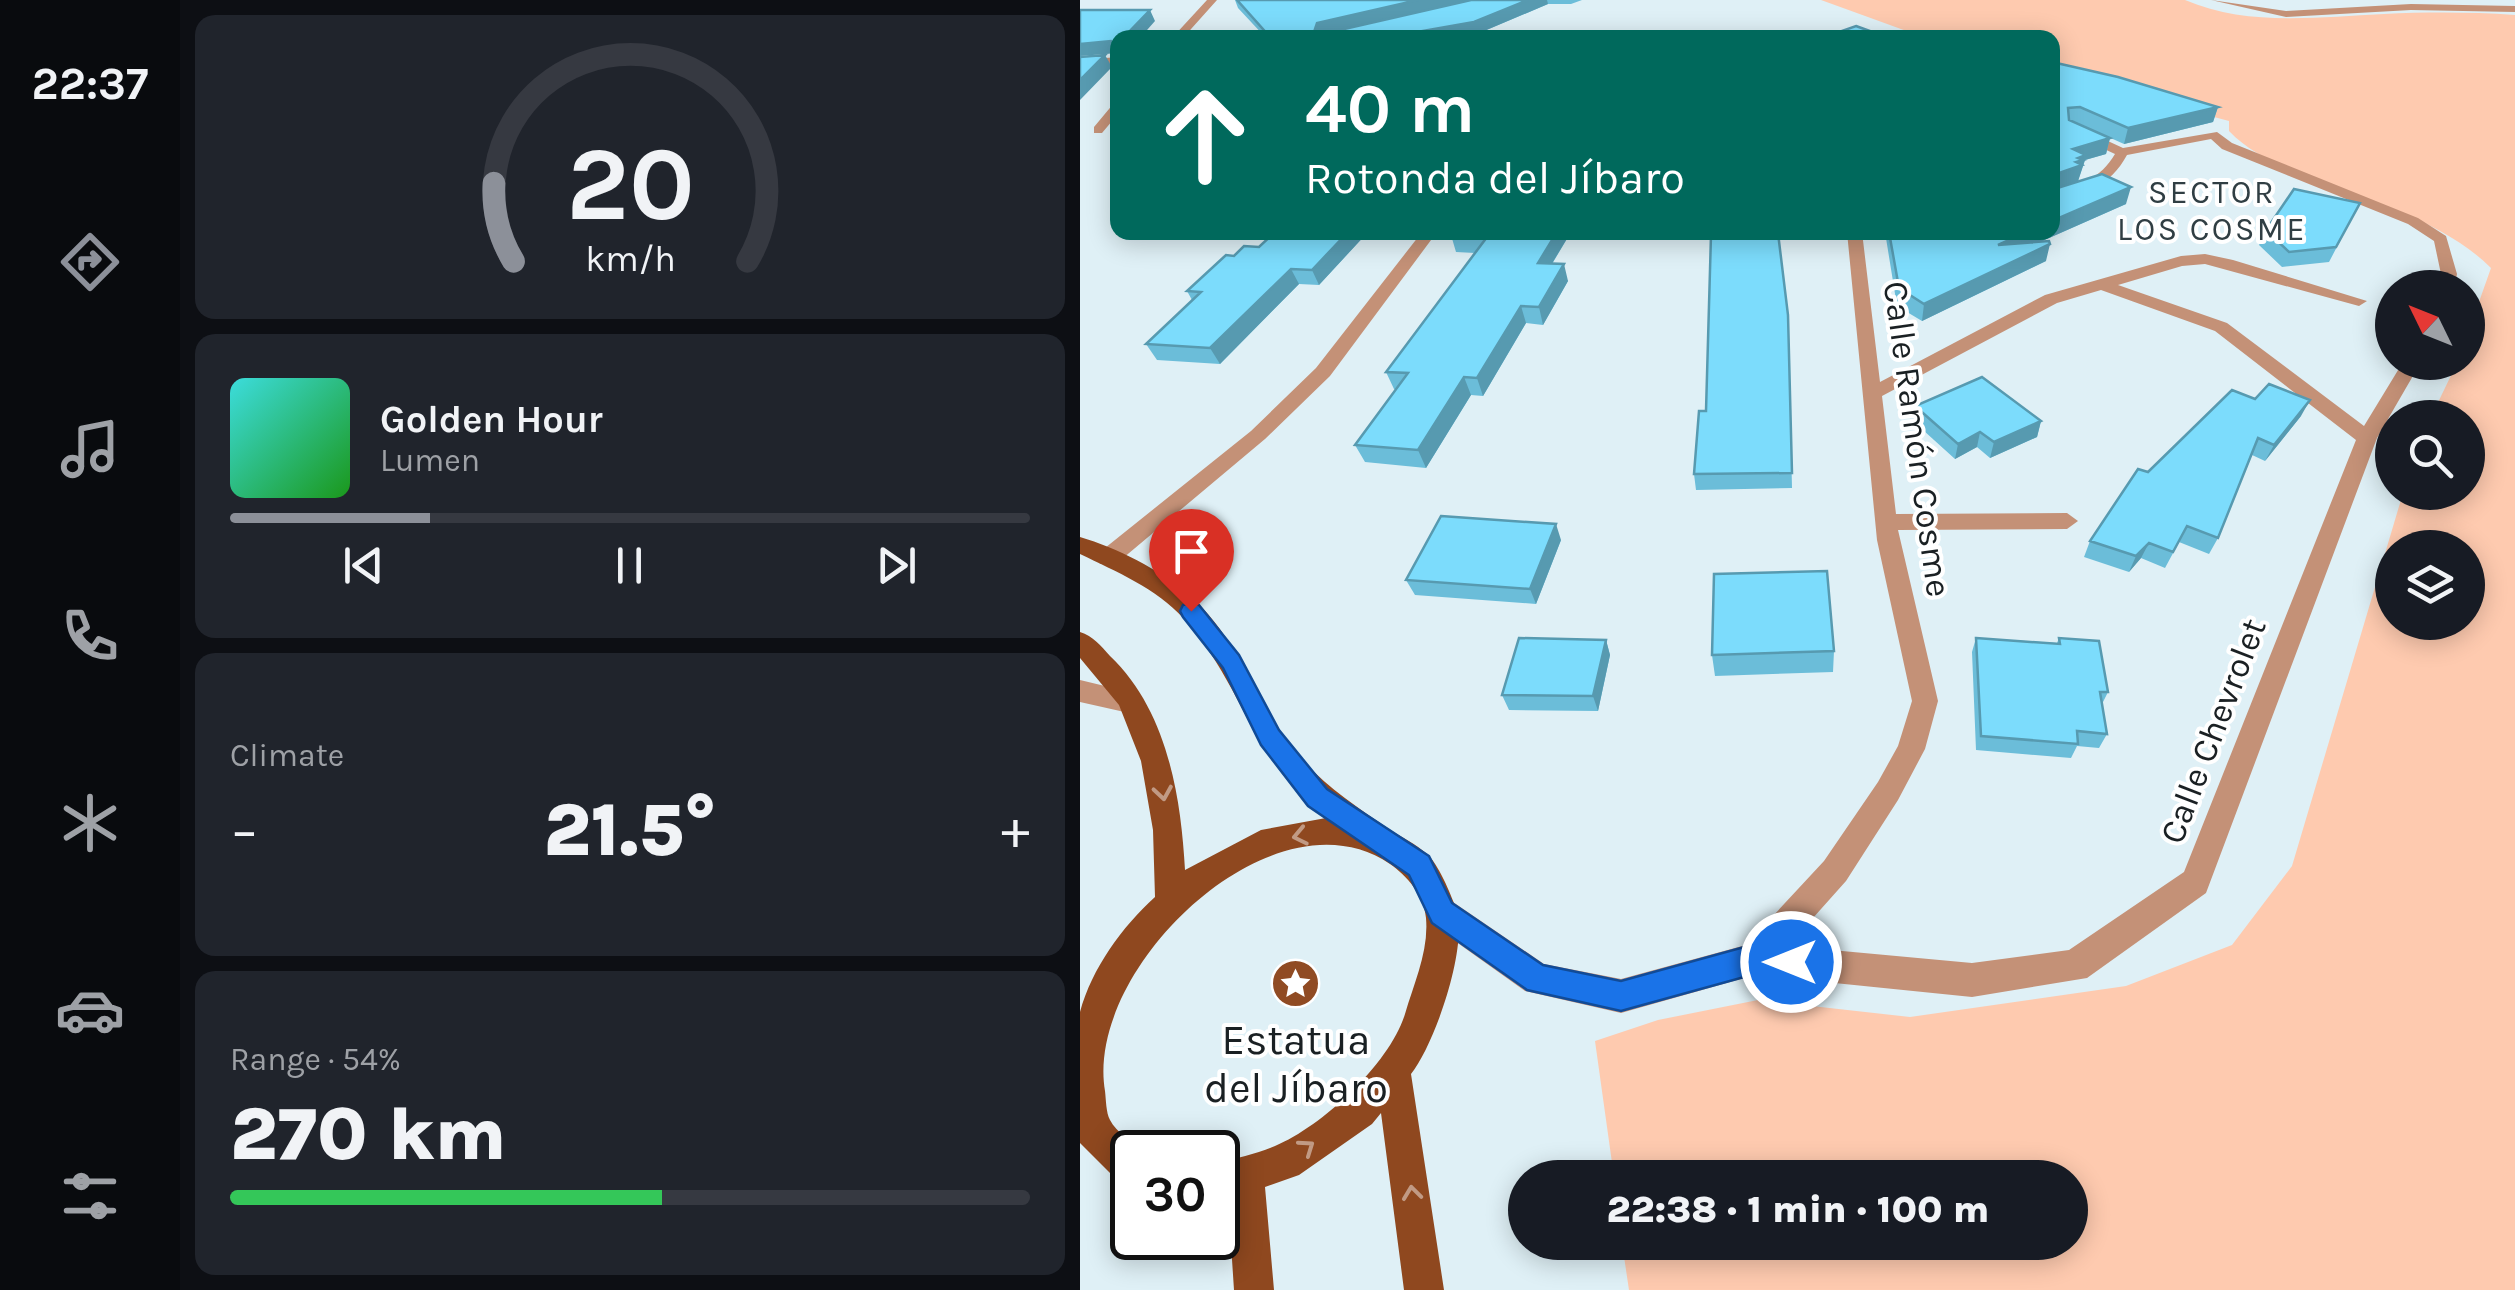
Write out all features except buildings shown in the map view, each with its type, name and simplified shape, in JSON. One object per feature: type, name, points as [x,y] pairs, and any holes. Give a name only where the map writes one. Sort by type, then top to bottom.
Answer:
[{"type":"main road","points":[[1080,545],[1166,588],[1191,611],[1231,662],[1270,738],[1318,798],[1419,866],[1442,913],[1441,949],[1413,1044],[1359,1110],[1286,1162],[1240,1175]]},
{"type":"main road","points":[[1080,642],[1101,660],[1129,702],[1157,758],[1169,835],[1172,903]]},
{"type":"main road","points":[[1110,1147],[1093,1130],[1081,1067],[1100,996],[1142,930],[1198,879],[1261,844],[1322,831],[1377,838]]},
{"type":"main road","points":[[1392,1071],[1424,1290]]},
{"type":"main road","points":[[1240,1221],[1254,1290]]},
{"type":"street","points":[[1184,30],[1212,0]]},
{"type":"street","points":[[2216,0],[2286,14],[2411,7],[2515,9]]},
{"type":"street","points":[[1080,63],[1110,61]]},
{"type":"street","points":[[1098,130],[1110,116]]},
{"type":"street","points":[[2071,129],[2122,152],[2213,135],[2228,146],[2413,221],[2441,239],[2448,270]]},
{"type":"street","points":[[2060,198],[2108,178],[2122,152]]},
{"type":"street","points":[[1108,558],[1258,435],[1323,372],[1424,240]]},
{"type":"street","name":"Calle Ramón Cosme","points":[[1755,959],[1835,871],[1888,791],[1910,749],[1925,701],[1886,522],[1855,240]]},
{"type":"street","points":[[1872,394],[2051,298],[2106,286],[2181,262],[2205,259],[2359,300]]},
{"type":"street","points":[[2106,286],[2222,327],[2367,438]]},
{"type":"street","name":"Calle Chevrolet","points":[[1442,913],[1537,979],[1621,996],[1755,959],[1972,980],[2075,966],[2195,882],[2367,438],[2401,380]]},
{"type":"street","points":[[1886,522],[2067,521]]},
{"type":"street","points":[[1080,691],[1129,702]]},
{"type":"shaded area","points":[[1821,0],[2185,0],[2233,14],[2283,18],[2433,13],[2515,15],[2515,1290],[1629,1290],[1625,1260],[2088,1260],[2088,1160],[1612,1160],[1595,1041],[1658,1020],[1758,1000],[1910,1017],[2126,986],[2232,945],[2292,866],[2375,587],[2375,640],[2485,640],[2485,530],[2392,530],[2398,510],[2485,510],[2485,400],[2439,400],[2449,380],[2485,380],[2485,285],[2491,268],[2429,225],[2267,158],[2229,131],[2229,121],[2060,76],[2060,30],[1904,30]]},
{"type":"place","name":"Estatua del Jíbaro","points":[[1296,984]]},
{"type":"district","name":"SECTOR LOS COSME","points":[[2212,210]]},
{"type":"route","points":[[1191,611],[1231,662],[1270,738],[1318,798],[1419,866],[1442,913],[1537,979],[1621,996],[1755,959],[1791,962]]}]
